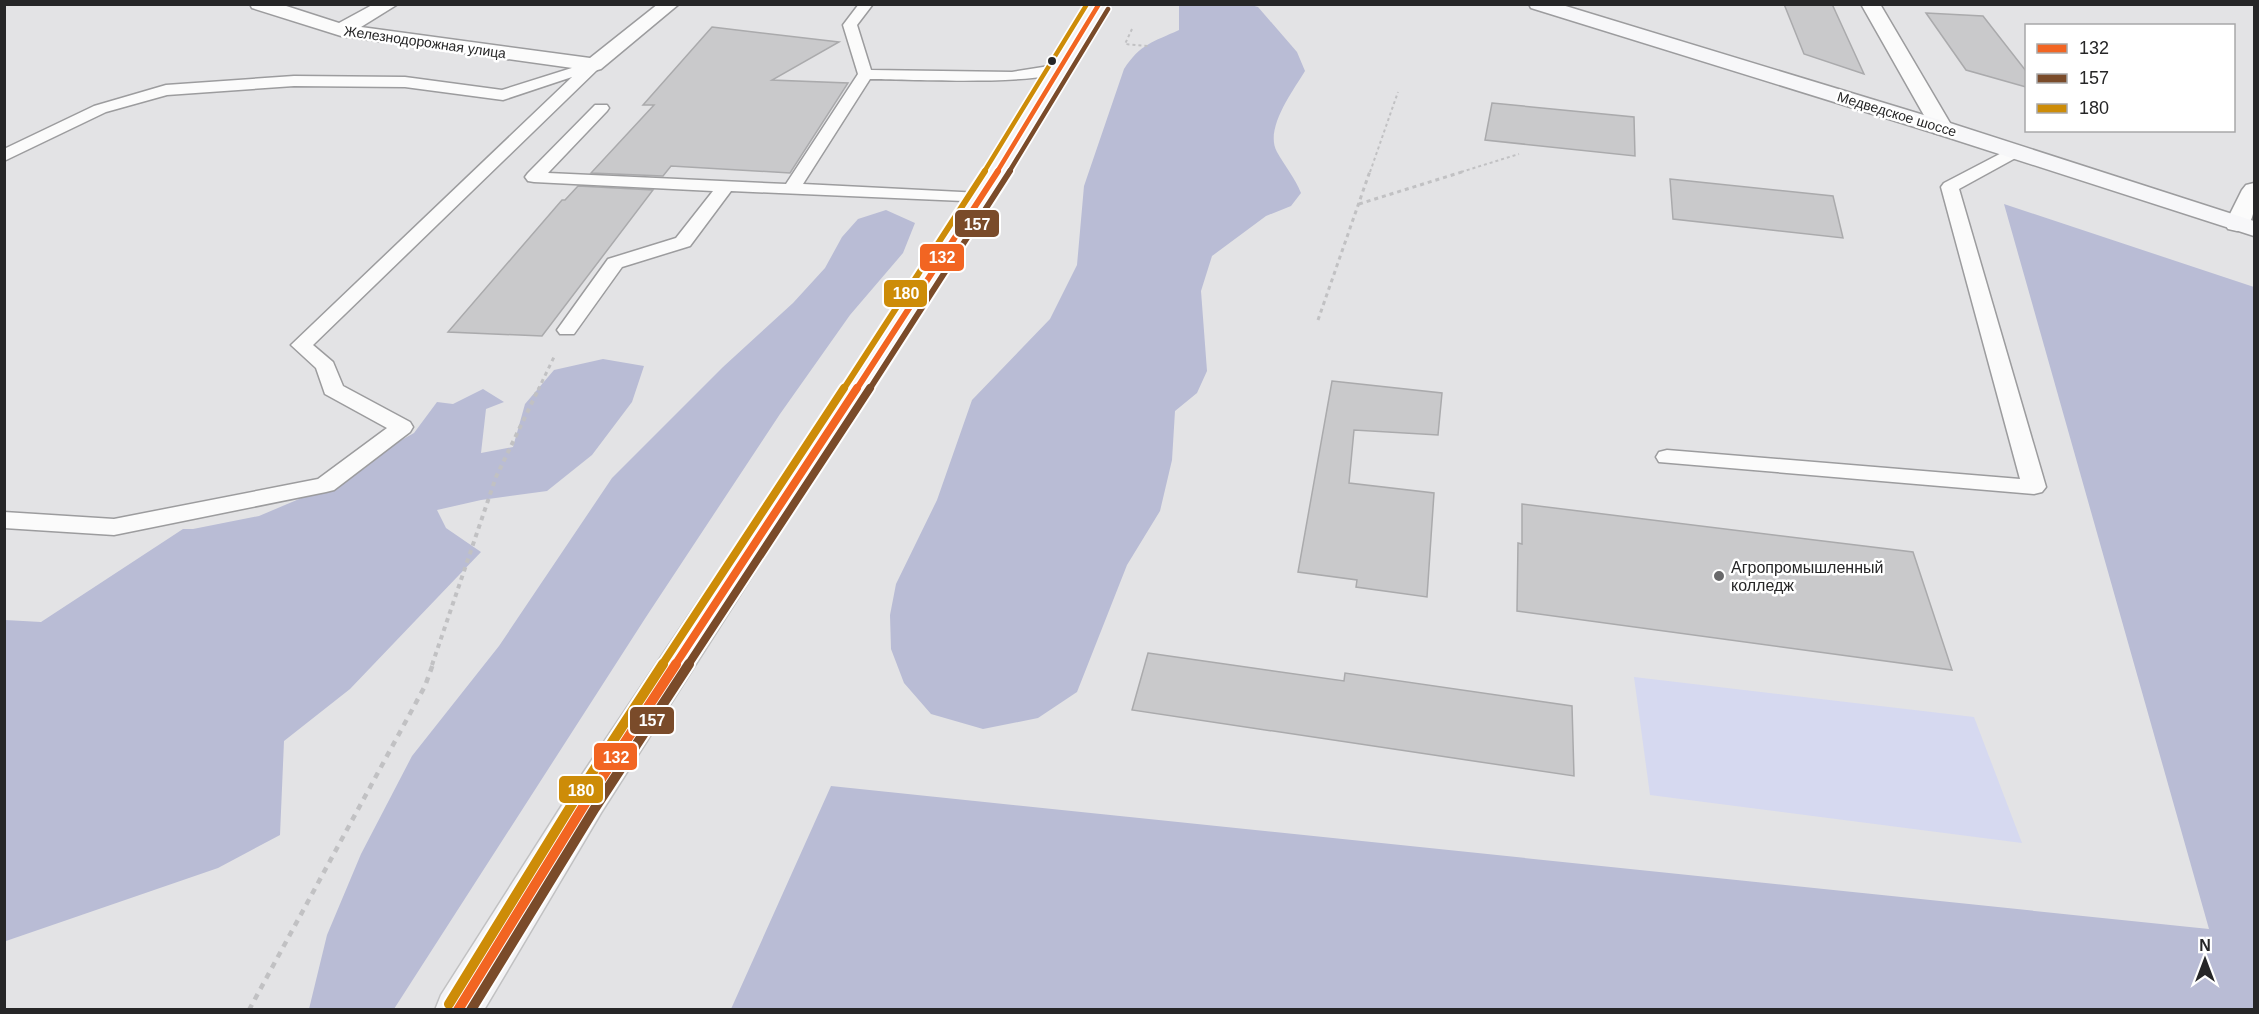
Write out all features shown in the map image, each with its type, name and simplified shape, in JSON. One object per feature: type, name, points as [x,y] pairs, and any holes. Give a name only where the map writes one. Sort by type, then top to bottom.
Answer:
[{"type":"main road","points":[[458,1010],[586,802],[981,198],[1099,4]]},
{"type":"main road","name":"Медведское шоссе","points":[[1538,4],[1942,128],[2246,227]]},
{"type":"street","name":"Железнодорожная улица","points":[[259,4],[341,30],[594,65]]},
{"type":"street","points":[[341,30],[389,4]]},
{"type":"street","points":[[594,65],[670,4]]},
{"type":"street","points":[[1870,4],[1942,128]]},
{"type":"street","points":[[2246,227],[2254,190]]},
{"type":"lane","points":[[791,190],[865,74],[850,25],[867,4]]},
{"type":"lane","points":[[4,156],[100,109],[166,90],[294,81],[405,82],[503,94],[594,65]]},
{"type":"lane","points":[[4,520],[114,527],[326,484],[402,428],[333,389],[326,366],[301,345],[594,65]]},
{"type":"lane","points":[[865,74],[1012,76],[1062,68]]},
{"type":"lane","points":[[601,108],[534,177],[981,198]]},
{"type":"lane","points":[[1667,457],[2034,487],[1950,187],[2015,151]]},
{"type":"lane","points":[[567,330],[615,263],[683,242],[725,187]]},
{"type":"path","points":[[1132,29],[1125,44],[1148,46]]},
{"type":"path","points":[[1318,320],[1398,92]]},
{"type":"path","points":[[1359,204],[1519,154]]},
{"type":"path","points":[[249,1010],[425,686],[496,477],[567,330]]},
{"type":"shaded area","points":[[1179,5],[1251,5],[1258,7],[1297,52],[1305,71],[1287,99],[1274,132],[1277,152],[1301,193],[1291,206],[1266,216],[1212,256],[1201,291],[1207,371],[1197,393],[1175,411],[1172,460],[1160,511],[1127,565],[1077,692],[1038,718],[983,729],[931,714],[904,683],[891,649],[890,615],[896,584],[937,500],[972,400],[1050,319],[1077,265],[1084,186],[1124,69],[1142,49],[1179,30]]},
{"type":"shaded area","points":[[2004,204],[2254,287],[2254,1009],[731,1009],[831,786],[2209,929]]},
{"type":"shaded area","points":[[886,210],[915,223],[903,253],[850,315],[780,414],[646,617],[394,1009],[309,1009],[327,935],[361,854],[412,756],[499,646],[612,478],[723,367],[793,303],[825,268],[842,237],[858,219]]},
{"type":"shaded area","points":[[603,359],[644,366],[632,402],[592,455],[547,491],[481,500],[437,510],[446,528],[481,552],[350,689],[284,741],[280,835],[218,868],[6,941],[5,620],[41,622],[183,529],[259,516],[344,480],[365,468],[380,452],[414,433],[437,402],[453,404],[483,389],[504,402],[486,409],[481,453],[513,447],[525,404],[554,370]]},
{"type":"shaded area","points":[[1634,677],[1974,717],[2022,843],[1650,795]]},
{"type":"building","points":[[1784,4],[1832,4],[1864,74],[1804,54]]},
{"type":"building","points":[[1926,13],[1983,16],[2025,70],[2025,87],[1966,70]]},
{"type":"building","points":[[712,27],[839,42],[772,80],[848,83],[790,173],[671,166],[663,176],[591,173],[654,105],[643,105]]},
{"type":"building","points":[[1492,103],[1634,117],[1635,156],[1485,140]]},
{"type":"building","points":[[1670,179],[1833,196],[1843,238],[1673,219]]},
{"type":"building","points":[[578,186],[653,190],[542,336],[448,332],[562,200],[565,200]]},
{"type":"building","points":[[1332,381],[1442,393],[1438,435],[1354,430],[1349,483],[1434,493],[1427,597],[1356,587],[1357,580],[1298,572]]},
{"type":"building","points":[[1522,504],[1913,552],[1952,670],[1517,611],[1518,543],[1522,544]]},
{"type":"building","points":[[1148,653],[1344,681],[1345,673],[1572,706],[1574,776],[1132,710]]},
{"type":"transit line","name":"180","points":[[449,1004],[577,796],[972,192],[1087,4]]},
{"type":"transit line","name":"132","points":[[458,1010],[586,802],[981,198],[1099,4]]},
{"type":"transit line","name":"157","points":[[471,1010],[595,808],[990,204],[1108,9]]},
{"type":"place","name":"Агропромышленный колледж","points":[[1719,576]]}]
